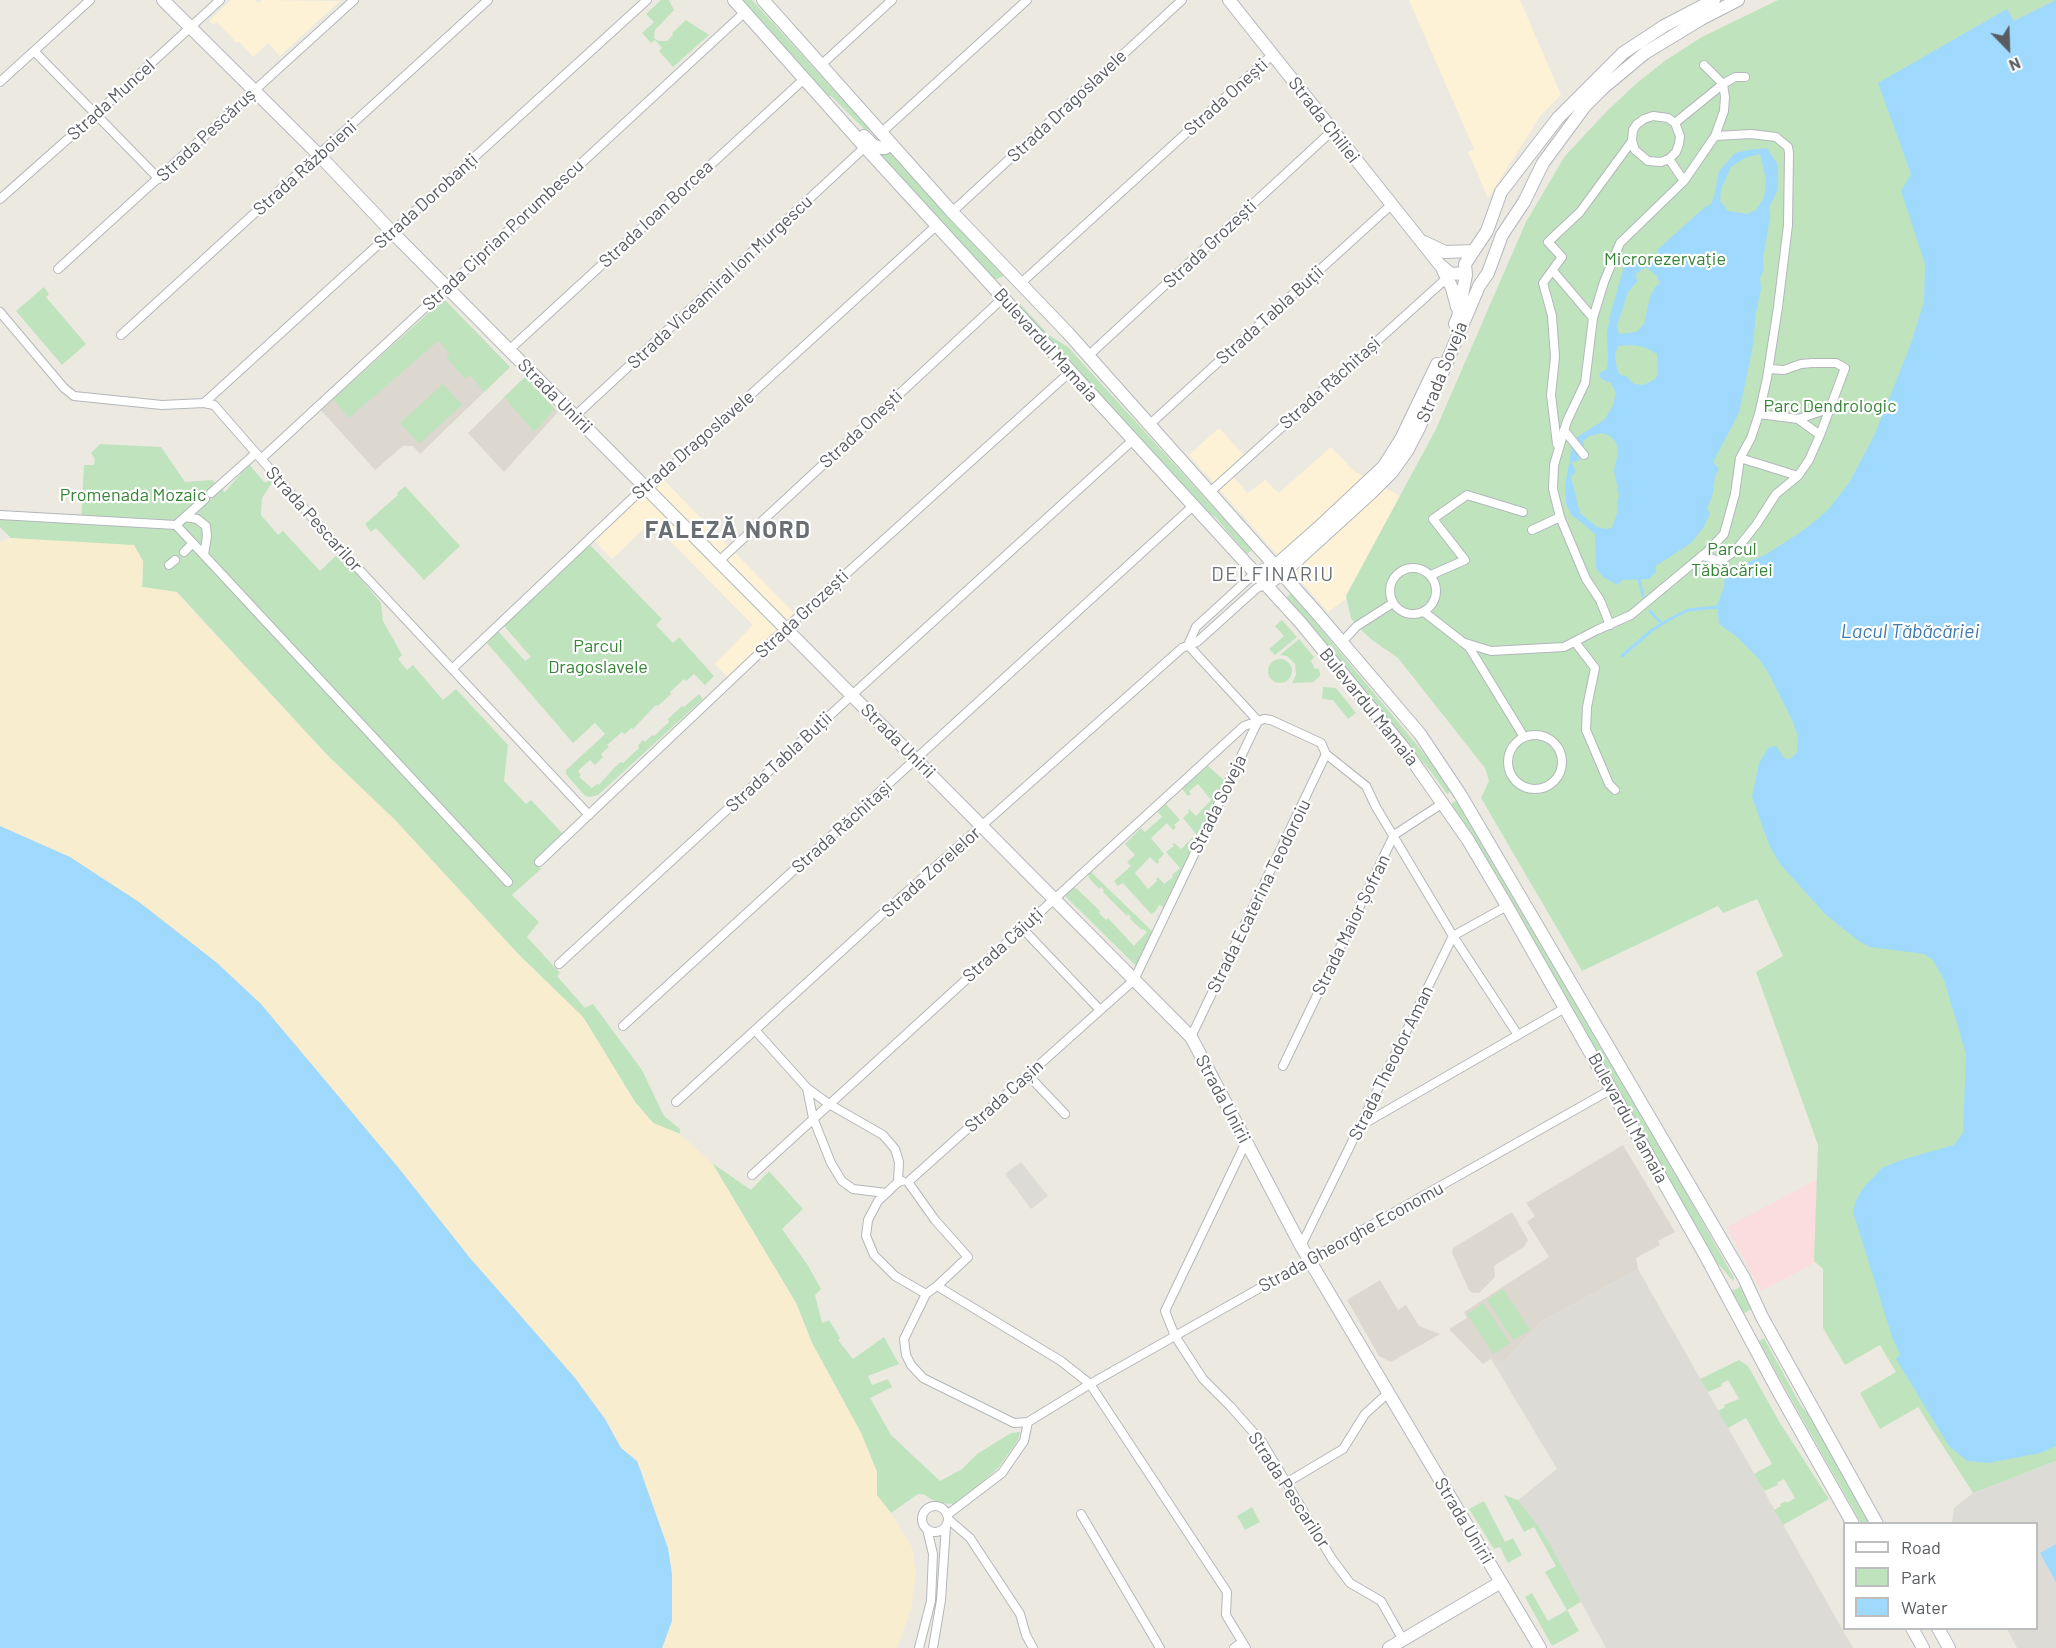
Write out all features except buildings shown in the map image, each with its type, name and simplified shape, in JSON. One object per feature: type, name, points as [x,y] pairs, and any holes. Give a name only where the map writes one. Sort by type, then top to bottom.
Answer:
[{"type":"main road","name":"Strada Unirii","points":[[163,0],[1191,1037],[1301,1246],[1540,1648]]},
{"type":"main road","name":"Bulevardul Mamaia","points":[[734,0],[820,98],[1300,622],[1403,747],[1468,840],[1508,906],[1706,1255],[1778,1391],[1852,1522]]},
{"type":"main road","name":"Bulevardul Mamaia","points":[[763,0],[952,212],[1068,333],[1279,570],[1420,734],[1460,794],[1744,1278],[1762,1317],[1876,1522]]},
{"type":"main road","name":"Strada Chiliei","points":[[1229,0],[1449,276]]},
{"type":"main road","points":[[1509,184],[1558,118],[1623,53],[1664,26],[1714,0]]},
{"type":"main road","points":[[1526,197],[1554,146],[1585,106],[1603,88],[1645,53],[1701,19],[1738,0]]},
{"type":"main road","points":[[820,98],[838,109],[873,145],[885,148],[890,144]]},
{"type":"main road","points":[[1509,184],[1523,188],[1526,197]]},
{"type":"main road","name":"Strada Soveja","points":[[1266,585],[1318,528],[1390,459],[1417,408],[1458,317],[1465,264],[1487,231],[1503,189],[1509,184]]},
{"type":"main road","name":"Strada Soveja","points":[[1256,573],[1279,570],[1392,472],[1419,428],[1446,361],[1483,279],[1488,273],[1502,235],[1526,197]]},
{"type":"main road","name":"Strada Chiliei","points":[[1420,240],[1445,252],[1473,251]]},
{"type":"main road","points":[[1458,317],[1449,276],[1465,274],[1473,281],[1483,279]]},
{"type":"main road","points":[[994,288],[999,281],[1008,280],[1046,317],[1068,333]]},
{"type":"main road","points":[[1706,1255],[1723,1271],[1731,1285],[1740,1284],[1744,1278]]},
{"type":"main road","name":"Strada Unirii","points":[[1389,1648],[1501,1582]]},
{"type":"main road","points":[[1913,1630],[1923,1648]]},
{"type":"main road","points":[[1939,1630],[1949,1648]]},
{"type":"street","points":[[0,82],[90,0]]},
{"type":"street","name":"Strada Muncel","points":[[0,199],[220,0]]},
{"type":"street","name":"Strada Războieni","points":[[121,335],[488,0]]},
{"type":"street","name":"Strada Dorobanți","points":[[204,403],[647,0]]},
{"type":"street","points":[[820,65],[892,0]]},
{"type":"street","points":[[881,133],[1027,0]]},
{"type":"street","name":"Strada Dragoslavele","points":[[952,212],[1182,0]]},
{"type":"street","name":"Strada Pescăruș","points":[[57,269],[159,179],[350,1]]},
{"type":"street","name":"Strada Ciprian Porumbescu","points":[[176,525],[208,496],[259,456],[447,287],[746,12]]},
{"type":"street","points":[[34,51],[159,179]]},
{"type":"street","name":"Strada Onești","points":[[1020,284],[1272,55]]},
{"type":"street","points":[[1610,625],[1600,600],[1586,579],[1560,517],[1553,489],[1554,465],[1563,430],[1585,383],[1593,318],[1620,243],[1684,181],[1715,136],[1724,111],[1723,84],[1704,65]]},
{"type":"street","points":[[1675,123],[1723,84],[1735,77],[1744,77]]},
{"type":"street","name":"Strada Ioan Borcea","points":[[509,350],[804,79]]},
{"type":"street","points":[[1661,116],[1675,123],[1680,136],[1679,144],[1676,152],[1669,159],[1661,162],[1648,161],[1635,150],[1632,141],[1633,130],[1644,119],[1661,116]]},
{"type":"street","name":"Strada Grozești","points":[[1088,356],[1332,131]]},
{"type":"street","points":[[1462,642],[1491,651],[1564,647],[1631,615],[1702,556],[1724,534],[1735,494],[1740,458],[1759,414],[1769,369],[1788,225],[1789,153],[1788,147],[1776,137],[1751,134],[1715,136]]},
{"type":"street","points":[[1558,447],[1551,395],[1555,357],[1552,316],[1543,283],[1562,257],[1548,242],[1580,212],[1632,141]]},
{"type":"street","name":"Strada Viceamiral Ion Murgescu","points":[[575,416],[865,147]]},
{"type":"street","points":[[1669,159],[1684,181]]},
{"type":"street","name":"Strada Tabla Buții","points":[[1149,425],[1391,205]]},
{"type":"street","name":"Strada Dragoslavele","points":[[452,669],[639,492],[647,489],[936,225]]},
{"type":"street","points":[[1553,271],[1593,318]]},
{"type":"street","name":"Strada Răchitași","points":[[1209,493],[1449,276]]},
{"type":"street","name":"Strada Onești","points":[[719,561],[1003,298]]},
{"type":"street","points":[[0,312],[64,388],[74,396],[162,405],[204,403]]},
{"type":"street","points":[[1702,556],[1721,561],[1736,550],[1776,494],[1798,476],[1809,460],[1820,435],[1845,368],[1836,363],[1812,363],[1784,370],[1769,369]]},
{"type":"street","name":"Strada Grozești","points":[[539,862],[786,628],[1070,372]]},
{"type":"street","name":"Strada Pescarilor","points":[[204,403],[214,405],[337,546],[590,815]]},
{"type":"street","points":[[1759,414],[1798,419],[1831,408]]},
{"type":"street","points":[[1798,419],[1820,435]]},
{"type":"street","points":[[1563,430],[1584,455]]},
{"type":"street","name":"Strada Tabla Buții","points":[[559,964],[1133,440]]},
{"type":"street","points":[[1740,458],[1798,476]]},
{"type":"street","points":[[1431,575],[1465,560],[1433,519],[1467,495],[1523,512]]},
{"type":"street","name":"Strada Răchitași","points":[[623,1026],[1193,507]]},
{"type":"street","points":[[0,515],[176,525],[508,882]]},
{"type":"street","points":[[186,517],[197,519],[206,526],[204,555]]},
{"type":"street","points":[[1532,530],[1560,517]]},
{"type":"street","points":[[184,552],[193,543]]},
{"type":"street","points":[[1410,568],[1418,568],[1431,575],[1437,588],[1436,599],[1430,608],[1417,614],[1403,612],[1393,603],[1389,588],[1396,574],[1410,568]]},
{"type":"street","name":"Strada Zorelelor","points":[[1188,645],[1196,627],[1256,573]]},
{"type":"street","name":"Strada Zorelelor","points":[[676,1102],[982,826],[1188,645],[1197,642],[1254,591],[1266,585]]},
{"type":"street","points":[[1342,642],[1357,626],[1393,603]]},
{"type":"street","points":[[1424,612],[1469,647],[1524,737]]},
{"type":"street","points":[[1575,642],[1595,668],[1587,706],[1586,730],[1609,784],[1615,790]]},
{"type":"street","points":[[1188,645],[1258,721],[1271,720],[1321,743],[1326,754],[1366,786],[1376,807],[1453,936],[1518,1035]]},
{"type":"street","name":"Strada Căiuți","points":[[752,1175],[1244,726],[1258,721]]},
{"type":"street","name":"Strada Soveja","points":[[1134,980],[1258,721]]},
{"type":"street","points":[[1531,735],[1544,737],[1551,740],[1559,751],[1562,763],[1558,776],[1542,788],[1533,789],[1518,783],[1512,777],[1508,759],[1516,743],[1524,737],[1531,735]]},
{"type":"street","name":"Strada Ecaterina Teodoroiu","points":[[1191,1037],[1326,754]]},
{"type":"street","name":"Strada Maior Șofran","points":[[1283,1066],[1394,835],[1443,803]]},
{"type":"street","points":[[1453,936],[1508,906]]},
{"type":"street","points":[[1022,928],[1100,1010]]},
{"type":"street","name":"Strada Theodor Aman","points":[[1301,1246],[1453,936]]},
{"type":"street","name":"Strada Cașin","points":[[909,1182],[1134,980]]},
{"type":"street","points":[[1360,1126],[1565,1008]]},
{"type":"street","points":[[755,1030],[807,1088],[829,1104],[883,1135],[895,1149],[899,1162],[898,1182]]},
{"type":"street","points":[[1028,1075],[1065,1114]]},
{"type":"street","points":[[807,1088],[813,1118],[831,1163],[842,1181],[853,1189],[885,1193]]},
{"type":"street","name":"Strada Gheorghe Economu","points":[[1090,1384],[1612,1089]]},
{"type":"street","points":[[1175,1336],[1165,1311],[1246,1142]]},
{"type":"street","points":[[926,1294],[895,1276],[874,1255],[866,1236],[868,1220],[878,1201],[898,1182],[909,1182],[935,1220],[968,1257],[937,1287],[926,1294],[904,1339],[906,1355],[911,1365],[923,1378],[1014,1423],[1028,1422],[1090,1384]]},
{"type":"street","points":[[937,1287],[1061,1361],[1090,1384],[1227,1592],[1226,1615],[1244,1645],[1234,1648]]},
{"type":"street","name":"Strada Pescarilor","points":[[1175,1336],[1203,1379],[1262,1442],[1332,1559],[1350,1583],[1381,1601],[1403,1640]]},
{"type":"street","points":[[1286,1483],[1343,1449],[1365,1414],[1388,1394]]},
{"type":"street","points":[[927,1529],[935,1532],[1002,1473],[1024,1441],[1028,1422]]},
{"type":"street","points":[[919,1648],[931,1601],[933,1554],[927,1529],[921,1522],[921,1517],[929,1506],[938,1505],[945,1510],[947,1520],[942,1589],[933,1648]]},
{"type":"street","points":[[1081,1514],[1161,1648]]},
{"type":"street","points":[[947,1520],[970,1538],[1020,1614],[1026,1635],[1033,1648]]},
{"type":"shaded area","points":[[231,0],[255,0],[258,3],[262,0],[340,1],[280,56],[268,43],[253,57],[217,22],[213,25],[209,21]]},
{"type":"shaded area","points":[[1409,0],[1520,0],[1561,95],[1541,115],[1488,198],[1468,152],[1474,149]]},
{"type":"shaded area","points":[[444,299],[510,367],[420,454],[413,446],[403,446],[375,470],[321,410]]},
{"type":"shaded area","points":[[525,377],[558,412],[504,472],[468,433]]},
{"type":"shaded area","points":[[1219,428],[1249,461],[1232,476],[1248,493],[1265,480],[1279,493],[1331,447],[1354,471],[1400,496],[1346,595],[1346,599],[1328,612],[1189,455]]},
{"type":"shaded area","points":[[658,474],[795,614],[729,679],[715,664],[753,625],[651,522],[612,559],[592,538]]},
{"type":"shaded area","points":[[1623,1145],[1675,1232],[1658,1241],[1660,1245],[1636,1258],[1638,1269],[1542,1321],[1503,1362],[1491,1359],[1483,1364],[1449,1329],[1467,1318],[1464,1312],[1549,1257],[1527,1222],[1535,1216],[1526,1203]]},
{"type":"shaded area","points":[[1021,1162],[1048,1196],[1031,1209],[1005,1174]]},
{"type":"shaded area","points":[[1818,1179],[1814,1261],[1811,1265],[1761,1291],[1727,1227]]},
{"type":"shaded area","points":[[1512,1212],[1528,1240],[1524,1247],[1494,1266],[1495,1277],[1479,1293],[1472,1293],[1452,1253],[1453,1248]]},
{"type":"shaded area","points":[[1638,1269],[1853,1648],[1606,1648],[1547,1540],[1518,1500],[1557,1469],[1491,1359],[1503,1362],[1542,1321]]},
{"type":"shaded area","points":[[1380,1280],[1398,1310],[1406,1305],[1419,1326],[1440,1334],[1391,1362],[1379,1356],[1347,1300]]},
{"type":"shaded area","points":[[2056,1461],[2056,1648],[2017,1648],[2008,1630],[2038,1630],[2038,1522],[1952,1522],[1954,1508],[1973,1493]]},
{"type":"green space","points":[[661,0],[669,0],[674,10],[655,30],[654,38],[658,41],[667,41],[686,20],[709,35],[673,67],[659,51],[662,48],[655,40],[651,43],[642,33],[654,22],[646,14]]},
{"type":"green space","points":[[740,0],[752,0],[870,130],[864,129],[832,97],[823,93]]},
{"type":"green space","name":"Parcul Tăbăcăriei","points":[[1778,0],[2056,0],[2056,1461],[1973,1493],[1918,1407],[1880,1429],[1860,1393],[1896,1372],[1880,1345],[1845,1365],[1823,1328],[1823,1269],[1814,1261],[1818,1145],[1756,972],[1783,956],[1757,899],[1723,913],[1718,906],[1582,971],[1481,798],[1489,781],[1485,768],[1398,658],[1372,640],[1357,626],[1351,618],[1346,596],[1436,429],[1526,222],[1565,156],[1607,111],[1666,60],[1702,37]]},
{"type":"green space","points":[[891,152],[1004,276],[994,280],[879,155]]},
{"type":"green space","points":[[44,287],[49,294],[46,297],[86,344],[62,365],[16,311]]},
{"type":"green space","points":[[444,299],[510,367],[484,392],[470,375],[465,379],[446,357],[450,354],[438,341],[349,418],[333,399]]},
{"type":"green space","points":[[1020,304],[1049,335],[1068,347],[1252,550],[1247,554],[1215,517],[1194,503],[1075,367],[1018,306]]},
{"type":"green space","points":[[525,377],[555,409],[534,432],[504,397]]},
{"type":"green space","points":[[443,384],[462,405],[419,444],[400,423]]},
{"type":"green space","name":"Promenada Mozaic","points":[[100,444],[161,447],[185,482],[212,480],[225,492],[249,464],[265,483],[271,479],[273,481],[262,498],[261,515],[278,535],[283,531],[320,571],[339,553],[381,603],[383,621],[402,655],[398,659],[407,670],[413,665],[443,700],[456,689],[508,745],[504,781],[526,804],[531,800],[566,837],[539,862],[535,861],[541,869],[512,895],[539,922],[527,937],[560,973],[557,976],[585,1008],[593,1004],[642,1070],[664,1116],[680,1129],[680,1134],[653,1123],[635,1102],[583,1017],[519,955],[395,820],[328,756],[177,592],[142,587],[143,561],[11,538],[0,527],[0,519],[81,523],[84,465],[94,465],[95,459],[91,453]]},
{"type":"green space","points":[[405,486],[460,546],[424,580],[376,528],[371,532],[365,524]]},
{"type":"green space","name":"Parcul Dragoslavele","points":[[589,544],[662,619],[656,625],[673,643],[679,637],[714,676],[705,685],[694,674],[686,681],[684,679],[633,729],[631,728],[625,734],[622,732],[607,745],[609,747],[601,754],[603,757],[595,765],[590,760],[578,771],[581,775],[579,777],[592,788],[599,785],[614,768],[639,748],[638,745],[643,740],[645,742],[652,735],[654,736],[669,722],[668,719],[682,706],[684,707],[699,694],[703,699],[598,795],[590,797],[585,796],[566,774],[566,770],[605,734],[595,723],[573,743],[487,643],[498,631],[525,661],[531,657],[504,626]]},
{"type":"green space","points":[[1291,593],[1437,769],[1452,791],[1447,794],[1432,773],[1285,599]]},
{"type":"green space","points":[[1282,620],[1297,637],[1275,655],[1269,649],[1284,636],[1275,626]]},
{"type":"green space","points":[[1299,639],[1314,657],[1311,661],[1320,673],[1320,676],[1313,682],[1292,683],[1296,675],[1295,664],[1287,656],[1280,655]]},
{"type":"green space","points":[[1280,659],[1288,663],[1292,671],[1288,679],[1280,683],[1272,679],[1268,671],[1272,663]]},
{"type":"green space","points":[[1323,687],[1336,688],[1356,713],[1348,719],[1333,700],[1322,699]]},
{"type":"green space","points":[[1208,766],[1225,781],[1165,908],[1159,905],[1151,914],[1123,883],[1118,886],[1114,881],[1131,866],[1127,862],[1135,855],[1125,844],[1141,828],[1145,832],[1162,817],[1158,812],[1166,804],[1180,820],[1174,825],[1176,827],[1173,830],[1167,823],[1151,838],[1164,854],[1158,860],[1159,862],[1157,864],[1150,857],[1135,873],[1148,889],[1158,877],[1164,884],[1173,877],[1172,875],[1180,868],[1166,852],[1174,846],[1172,844],[1174,843],[1181,849],[1196,834],[1183,818],[1189,809],[1196,816],[1211,800],[1198,784],[1189,791],[1191,794],[1188,796],[1182,789]]},
{"type":"green space","points":[[1458,799],[1649,1126],[1734,1278],[1733,1281],[1713,1258],[1641,1129],[1451,804]]},
{"type":"green space","points":[[1088,869],[1153,932],[1137,967],[1063,894],[1072,885],[1134,946],[1147,932],[1130,919],[1131,917],[1128,914],[1127,916],[1103,892],[1101,887],[1099,889],[1085,872]]},
{"type":"green space","points":[[712,1163],[751,1190],[769,1171],[803,1209],[782,1229],[807,1264],[821,1289],[815,1295],[822,1323],[829,1320],[840,1338],[838,1340],[853,1359],[884,1337],[899,1364],[868,1376],[872,1385],[888,1379],[892,1387],[870,1398],[891,1435],[940,1481],[962,1469],[977,1454],[1011,1433],[1020,1432],[1018,1440],[999,1467],[969,1494],[954,1504],[938,1503],[923,1494],[918,1494],[891,1513],[880,1501],[877,1495],[877,1472],[861,1433],[812,1343],[796,1303]]},
{"type":"green space","points":[[1741,1286],[1751,1309],[1745,1313],[1730,1289],[1735,1290]]},
{"type":"green space","points":[[1503,1289],[1530,1330],[1513,1340],[1487,1300]]},
{"type":"green space","points":[[1483,1303],[1510,1343],[1493,1354],[1467,1314]]},
{"type":"green space","points":[[1764,1338],[1801,1406],[1811,1416],[1871,1522],[1860,1522],[1759,1341]]},
{"type":"green space","points":[[1739,1360],[1748,1366],[1780,1423],[1829,1499],[1783,1525],[1774,1510],[1781,1506],[1780,1504],[1795,1498],[1784,1479],[1777,1483],[1778,1485],[1764,1491],[1754,1474],[1772,1464],[1746,1418],[1728,1428],[1718,1411],[1725,1407],[1724,1405],[1739,1399],[1728,1380],[1721,1384],[1722,1386],[1708,1392],[1700,1379]]},
{"type":"green space","points":[[1504,1495],[1518,1500],[1538,1526],[1581,1602],[1567,1610],[1545,1572],[1556,1566],[1534,1527],[1524,1532]]},
{"type":"green space","points":[[1484,1501],[1505,1542],[1513,1538],[1522,1555],[1508,1563],[1500,1547],[1494,1549],[1469,1509]]},
{"type":"green space","points":[[1252,1507],[1260,1522],[1245,1530],[1237,1516]]},
{"type":"green space","points":[[1532,1593],[1548,1621],[1567,1610],[1579,1631],[1552,1646],[1525,1597]]},
{"type":"sand","points":[[11,538],[134,545],[143,561],[142,587],[176,592],[328,756],[395,820],[519,955],[583,1017],[635,1102],[653,1123],[680,1134],[712,1163],[796,1303],[812,1343],[861,1433],[877,1472],[877,1495],[912,1547],[916,1573],[911,1610],[897,1648],[662,1648],[672,1621],[672,1574],[644,1478],[637,1461],[621,1448],[605,1419],[575,1378],[470,1258],[397,1166],[261,1004],[216,962],[70,857],[0,826],[0,542]]},
{"type":"water","name":"Lacul Tăbăcăriei","points":[[2056,0],[2056,1446],[2040,1453],[1989,1463],[1967,1461],[1949,1446],[1896,1359],[1900,1355],[1892,1337],[1853,1212],[1857,1198],[1882,1168],[1901,1160],[1954,1145],[1963,1133],[1966,1054],[1944,980],[1933,960],[1924,954],[1870,947],[1860,942],[1826,915],[1780,864],[1770,847],[1752,797],[1759,763],[1769,747],[1776,746],[1784,758],[1790,759],[1797,752],[1798,736],[1769,674],[1758,658],[1736,636],[1719,624],[1717,605],[1724,587],[1725,572],[1765,555],[1801,532],[1826,512],[1849,483],[1874,436],[1910,346],[1924,302],[1925,264],[1901,191],[1911,174],[1878,83],[2007,9],[2014,21]]},
{"type":"water","points":[[1767,148],[1778,165],[1778,189],[1769,208],[1770,217],[1763,259],[1764,270],[1760,278],[1761,289],[1753,345],[1739,413],[1713,462],[1719,469],[1707,508],[1710,514],[1703,528],[1691,543],[1656,566],[1656,572],[1649,579],[1622,580],[1618,585],[1603,577],[1596,568],[1595,534],[1572,516],[1566,504],[1565,486],[1572,446],[1577,437],[1604,420],[1613,406],[1616,393],[1611,383],[1601,379],[1599,373],[1607,369],[1607,333],[1623,270],[1628,260],[1650,261],[1660,256],[1657,250],[1711,204],[1719,171],[1735,153]],"holes":[[[1760,154],[1766,180],[1764,198],[1756,210],[1747,214],[1728,211],[1720,201],[1721,189],[1731,167],[1745,158]],[[1645,267],[1656,275],[1660,283],[1650,297],[1644,324],[1636,332],[1619,334],[1617,326],[1628,292],[1637,282],[1636,274]],[[1618,346],[1644,347],[1657,354],[1658,374],[1655,379],[1644,385],[1634,384],[1626,376],[1620,375],[1615,354]],[[1602,433],[1610,436],[1616,442],[1618,453],[1614,470],[1619,496],[1618,510],[1612,528],[1597,527],[1580,513],[1571,477],[1576,471],[1571,462],[1578,461],[1583,441],[1590,436]]]},
{"type":"water","points":[[0,826],[70,857],[139,902],[216,962],[261,1004],[397,1166],[470,1258],[575,1378],[605,1419],[621,1448],[637,1461],[668,1548],[672,1574],[672,1621],[662,1648],[0,1648]]},
{"type":"water","points":[[2056,1544],[2056,1582],[2040,1553]]},
{"type":"waterway","points":[[1639,579],[1643,596]]},
{"type":"waterway","points":[[1622,656],[1652,630],[1670,619],[1688,610],[1717,607]]},
{"type":"waterway","points":[[1650,611],[1662,624]]},
{"type":"district","name":"FALEZĂ NORD","points":[[728,530]]},
{"type":"district","name":"DELFINARIU","points":[[1273,574]]},
{"type":"park label","name":"Microrezervație","points":[[1665,259]]},
{"type":"park label","name":"Parc Dendrologic","points":[[1830,406]]}]
